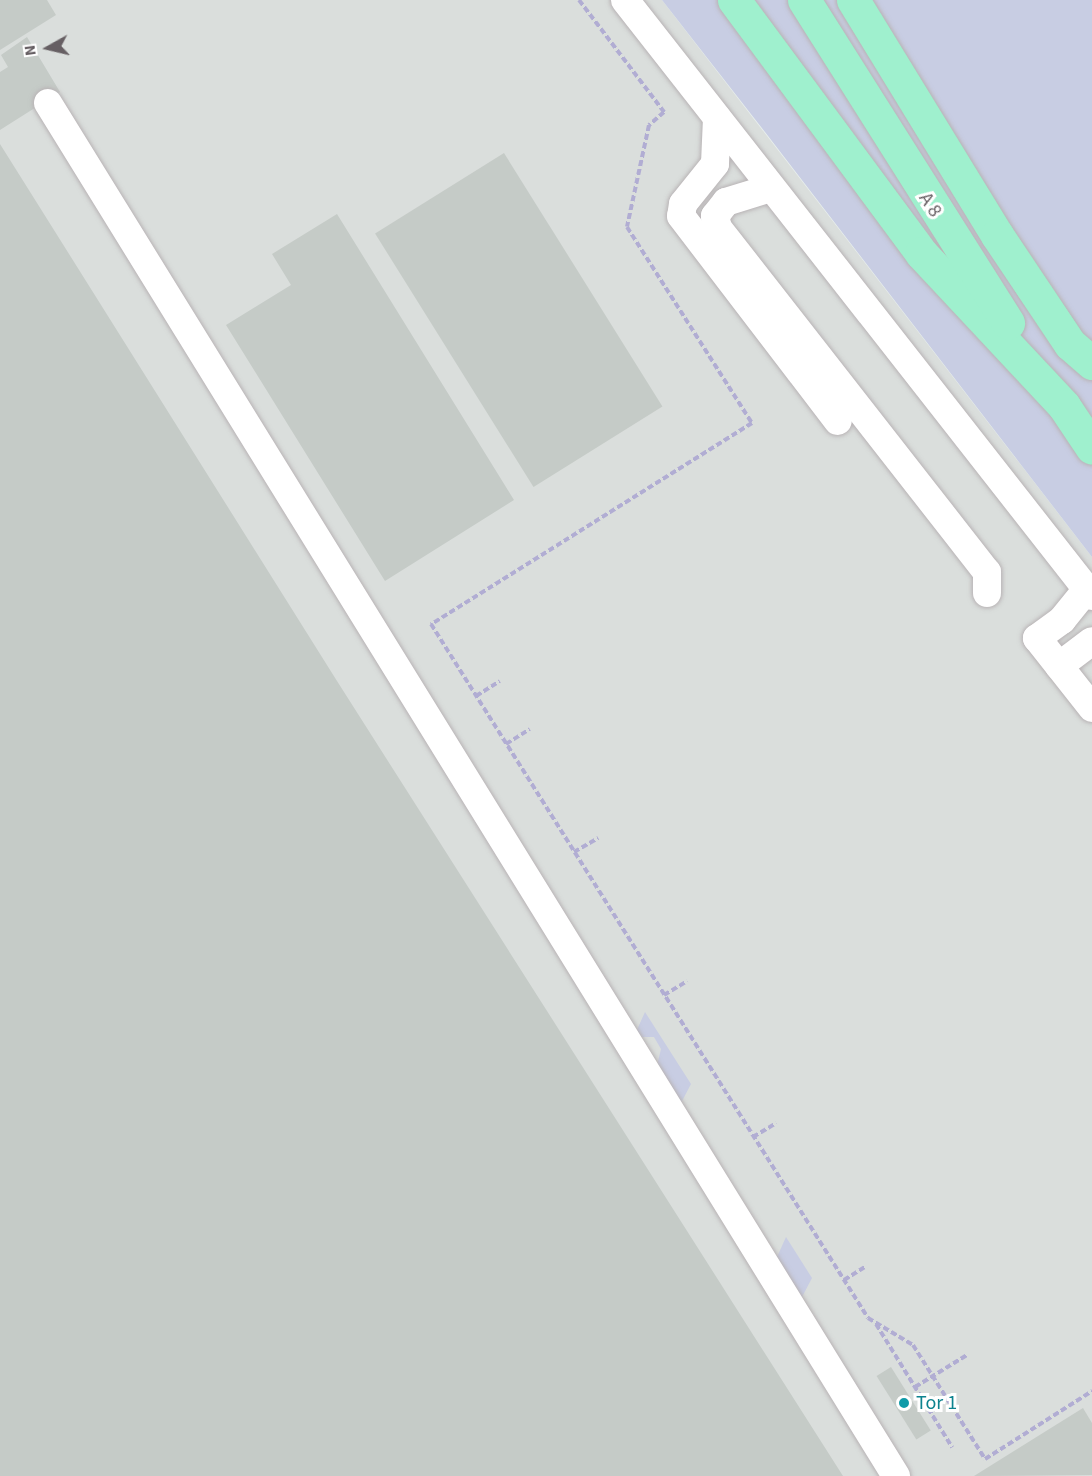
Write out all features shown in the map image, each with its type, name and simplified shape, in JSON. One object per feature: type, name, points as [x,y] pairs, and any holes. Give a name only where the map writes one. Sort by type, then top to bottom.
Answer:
[{"type":"highway","points":[[734,0],[921,254],[1064,406]]},
{"type":"highway","name":"A 8","points":[[804,0],[926,201],[1092,448]]},
{"type":"highway","name":"A 8","points":[[853,0],[1081,353],[1092,374]]},
{"type":"street","points":[[625,0],[1089,593],[1062,620],[1037,638],[1092,708]]},
{"type":"street","points":[[48,103],[896,1476]]},
{"type":"street","points":[[717,118],[715,165],[683,204],[681,216],[838,421]]},
{"type":"street","points":[[771,188],[726,202],[715,216],[718,228],[987,572],[987,593]]},
{"type":"street","points":[[1059,666],[1092,641]]},
{"type":"path","points":[[579,0],[664,112],[649,125],[627,227],[752,423],[431,624],[753,1137],[844,1280],[876,1323],[952,1447]]},
{"type":"path","points":[[476,696],[500,681]]},
{"type":"path","points":[[506,744],[530,729]]},
{"type":"path","points":[[574,852],[598,838]]},
{"type":"path","points":[[664,995],[687,981]]},
{"type":"path","points":[[753,1137],[776,1123]]},
{"type":"path","points":[[844,1280],[866,1267]]},
{"type":"path","points":[[876,1323],[913,1345],[986,1459],[1092,1391]]},
{"type":"path","points":[[915,1387],[967,1355]]},
{"type":"shaded area","points":[[0,0],[662,0],[1092,557],[1092,1476],[0,1476]]},
{"type":"shaded area","points":[[662,0],[1092,0],[1092,557],[765,132]]},
{"type":"shaded area","points":[[645,1012],[691,1084],[681,1103],[657,1065],[661,1049],[654,1037],[639,1037],[636,1032]]},
{"type":"shaded area","points":[[786,1237],[812,1278],[802,1297],[777,1257]]},
{"type":"building","points":[[0,0],[47,0],[56,15],[0,50]]},
{"type":"building","points":[[27,37],[60,92],[0,130],[0,72],[8,67],[1,55]]},
{"type":"building","points":[[0,144],[337,681],[843,1476],[0,1476]]},
{"type":"building","points":[[504,153],[662,407],[534,487],[375,234]]},
{"type":"building","points":[[337,214],[514,500],[385,581],[226,325],[291,285],[272,254]]},
{"type":"building","name":"Tor 1","points":[[891,1367],[931,1431],[916,1440],[877,1376]]},
{"type":"building","points":[[1083,1408],[1092,1423],[1092,1475],[974,1476]]},
{"type":"place","name":"Tor 1","points":[[904,1403]]}]
